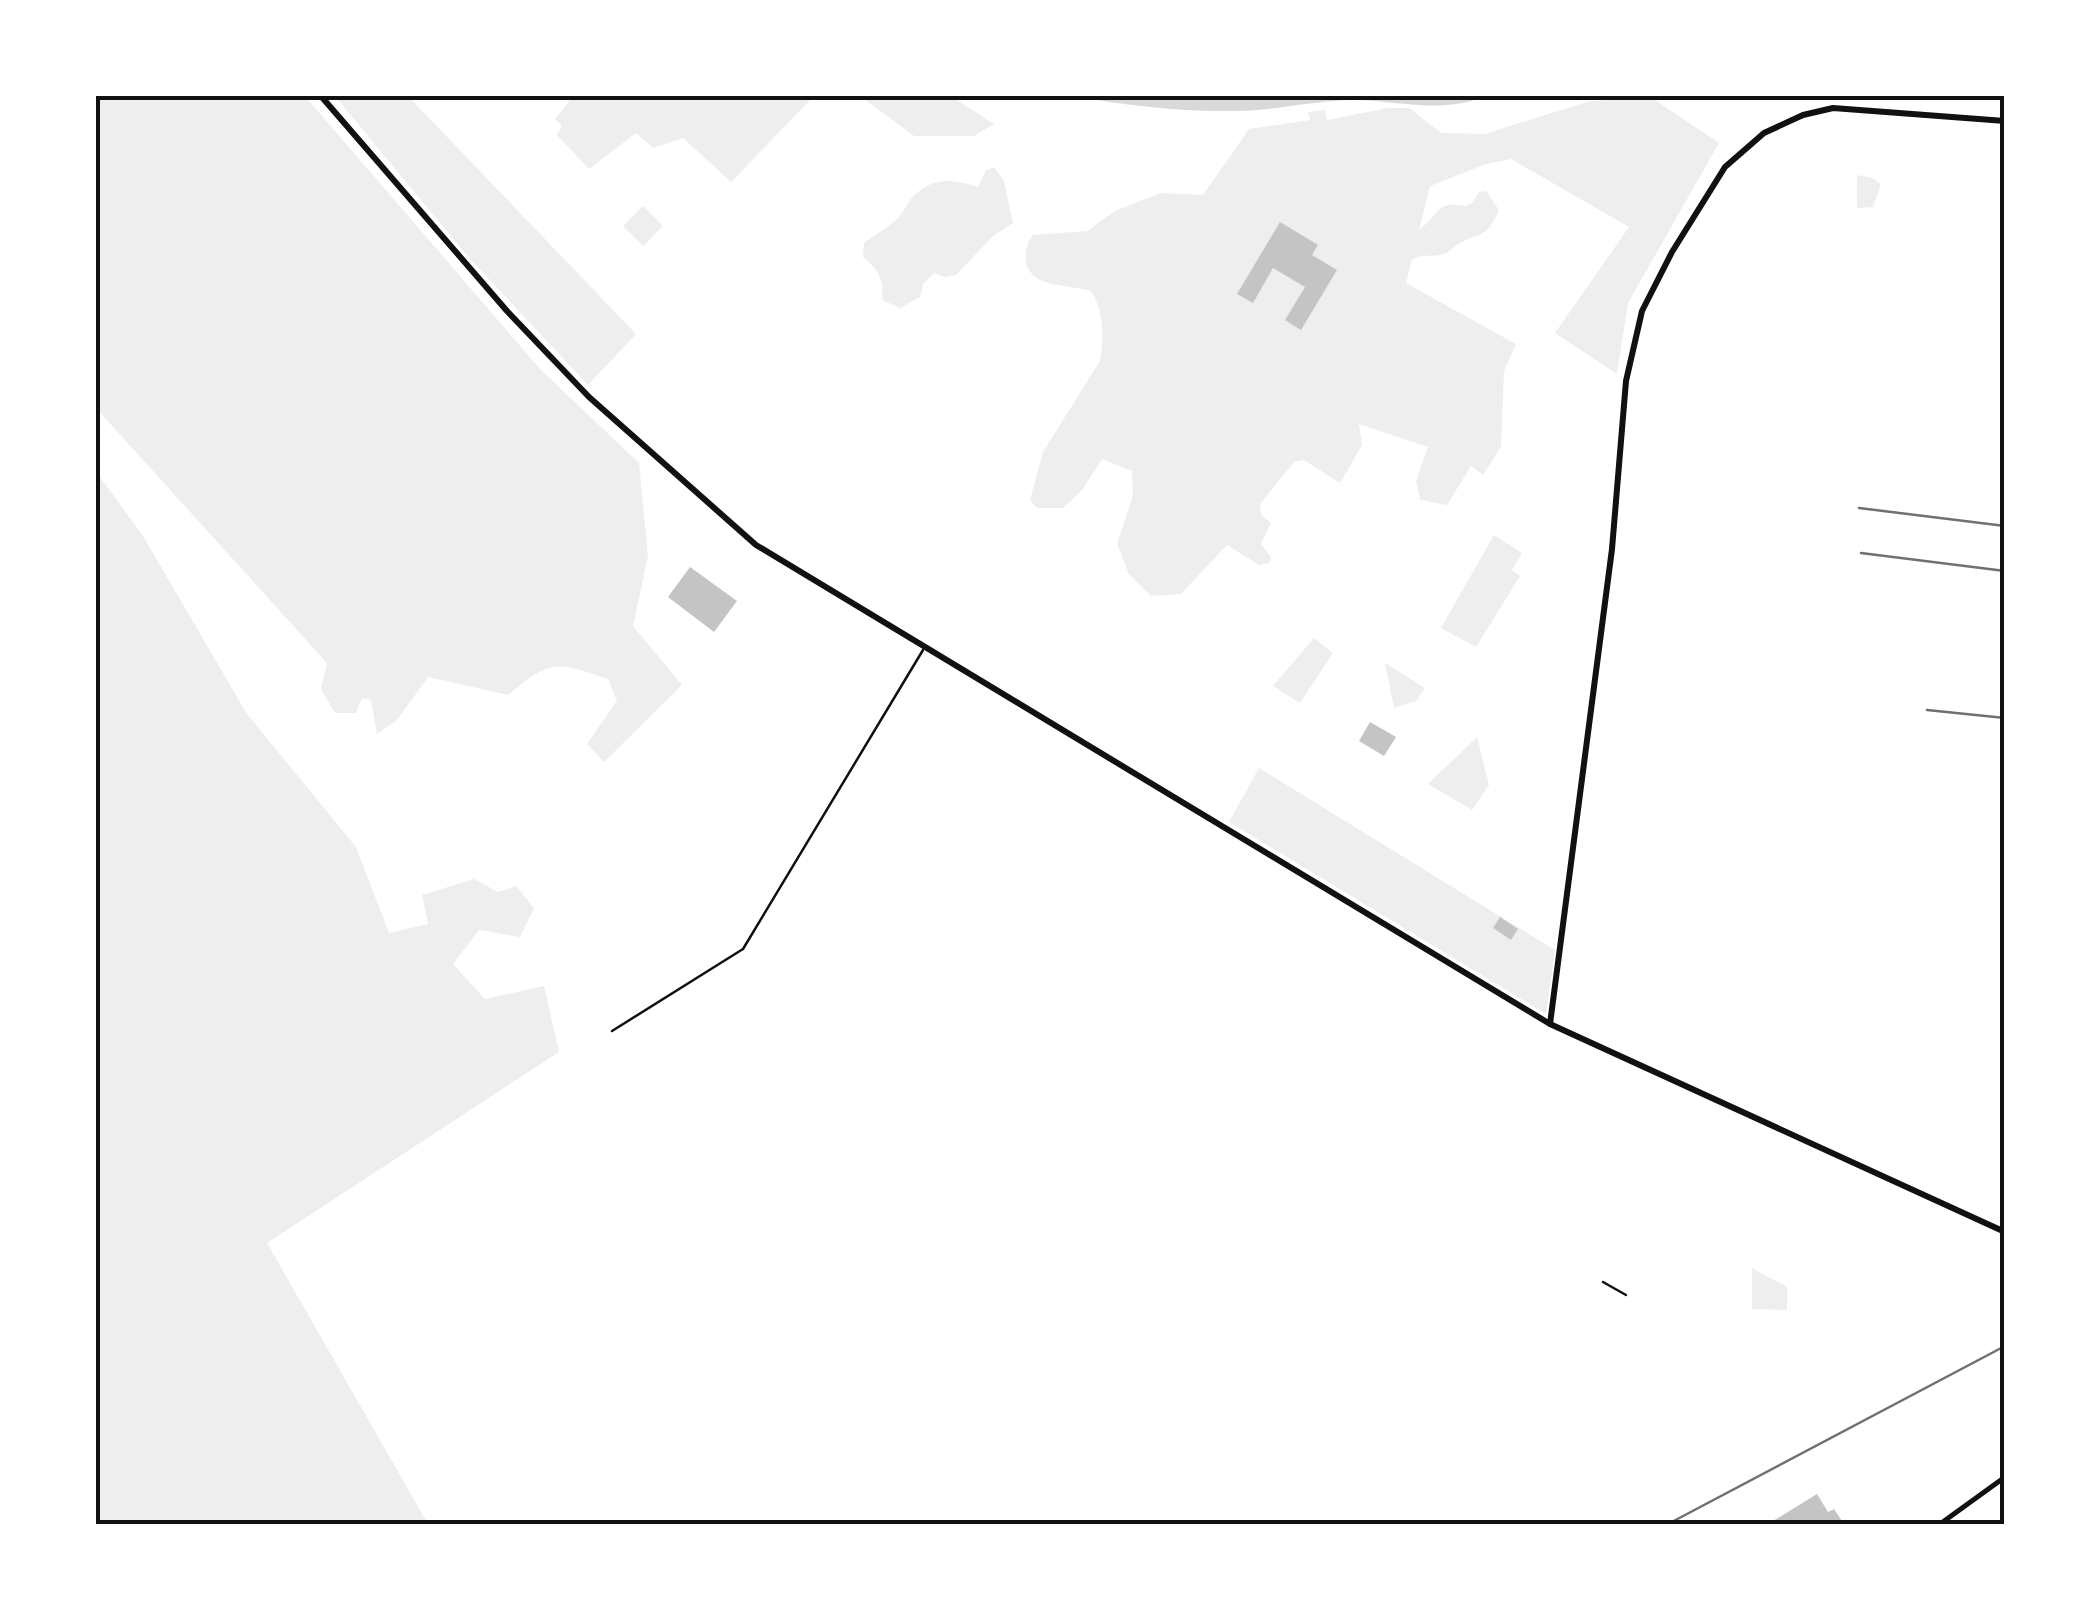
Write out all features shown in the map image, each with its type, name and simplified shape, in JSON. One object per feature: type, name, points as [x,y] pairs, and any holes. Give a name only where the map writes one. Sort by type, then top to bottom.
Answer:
[{"type":"street","points":[[320,95],[507,312],[589,397],[756,545],[1550,1024],[2005,1232]]},
{"type":"street","points":[[1550,1024],[1612,549],[1626,381],[1642,312],[1672,252],[1725,166],[1764,132],[1803,115],[1832,108],[2005,121]]},
{"type":"street","points":[[1940,1524],[2005,1476]]},
{"type":"lane","points":[[612,1031],[744,948],[924,647]]},
{"type":"lane","points":[[1603,1282],[1626,1295]]},
{"type":"shaded area","points":[[95,95],[304,95],[540,369],[639,463],[648,556],[633,626],[682,685],[604,762],[587,744],[617,701],[608,679],[577,669],[545,669],[508,695],[428,677],[397,720],[377,734],[371,700],[362,698],[356,713],[335,713],[321,689],[327,663],[95,407]]},
{"type":"shaded area","points":[[334,95],[407,95],[636,334],[588,385],[470,259]]},
{"type":"shaded area","points":[[574,95],[815,95],[731,182],[683,138],[653,148],[636,133],[589,169],[557,135],[562,126],[555,119]]},
{"type":"shaded area","points":[[859,95],[949,95],[994,124],[974,136],[914,136]]},
{"type":"shaded area","points":[[1067,95],[1488,95],[1440,105],[1344,100],[1215,111]]},
{"type":"shaded area","points":[[1652,98],[1719,143],[1628,303],[1617,374],[1555,333],[1629,227],[1511,159],[1486,164],[1430,186],[1419,230],[1443,207],[1466,206],[1479,192],[1486,191],[1499,210],[1481,234],[1446,253],[1412,259],[1406,283],[1516,344],[1504,371],[1501,447],[1483,475],[1471,466],[1447,505],[1420,500],[1416,481],[1428,447],[1359,424],[1362,445],[1340,483],[1304,460],[1294,462],[1260,504],[1261,515],[1271,523],[1261,544],[1271,557],[1270,563],[1259,565],[1227,545],[1181,594],[1151,596],[1129,574],[1117,544],[1133,495],[1132,471],[1102,459],[1082,490],[1063,508],[1037,508],[1030,500],[1043,452],[1100,361],[1102,334],[1101,316],[1091,291],[1046,282],[1030,271],[1026,253],[1033,235],[1087,231],[1115,211],[1161,193],[1203,195],[1249,129],[1310,120],[1308,112],[1325,110],[1327,120],[1388,108],[1409,108],[1441,133],[1485,134],[1590,101]]},
{"type":"shaded area","points":[[994,167],[1004,181],[1013,223],[993,236],[956,275],[944,277],[934,273],[923,284],[920,297],[900,308],[882,300],[879,276],[863,257],[864,243],[901,215],[911,199],[927,186],[950,181],[978,187],[986,170]]},
{"type":"shaded area","points":[[1857,175],[1881,184],[1873,207],[1857,208]]},
{"type":"shaded area","points":[[643,206],[663,226],[643,246],[623,226]]},
{"type":"shaded area","points":[[95,470],[143,536],[247,714],[356,847],[389,933],[428,924],[422,895],[474,879],[498,892],[516,886],[534,908],[520,937],[479,930],[453,964],[485,999],[544,986],[559,1052],[267,1243],[428,1524],[95,1524]]},
{"type":"shaded area","points":[[1494,535],[1522,553],[1512,570],[1520,576],[1476,647],[1441,628]]},
{"type":"shaded area","points":[[1314,638],[1333,653],[1300,703],[1273,686]]},
{"type":"shaded area","points":[[1385,663],[1425,688],[1416,701],[1394,708]]},
{"type":"shaded area","points":[[1477,737],[1489,785],[1472,810],[1428,784]]},
{"type":"shaded area","points":[[1259,768],[1555,950],[1546,1014],[1229,822]]},
{"type":"shaded area","points":[[1752,1268],[1787,1287],[1787,1310],[1752,1309]]},
{"type":"building","points":[[1280,222],[1318,245],[1312,255],[1337,270],[1301,330],[1285,320],[1305,287],[1273,268],[1253,303],[1237,294]]},
{"type":"building","points":[[690,567],[737,601],[714,632],[668,597]]},
{"type":"building","points":[[1370,722],[1396,737],[1384,756],[1359,741]]},
{"type":"building","points":[[1500,917],[1518,929],[1511,940],[1493,928]]},
{"type":"building","points":[[1817,1494],[1828,1512],[1834,1509],[1844,1524],[1768,1524]]},
{"type":"railway","points":[[1859,508],[2005,526]]},
{"type":"railway","points":[[1861,553],[2005,571]]},
{"type":"railway","points":[[1927,710],[2005,718]]},
{"type":"railway","points":[[1668,1524],[2005,1346]]}]
